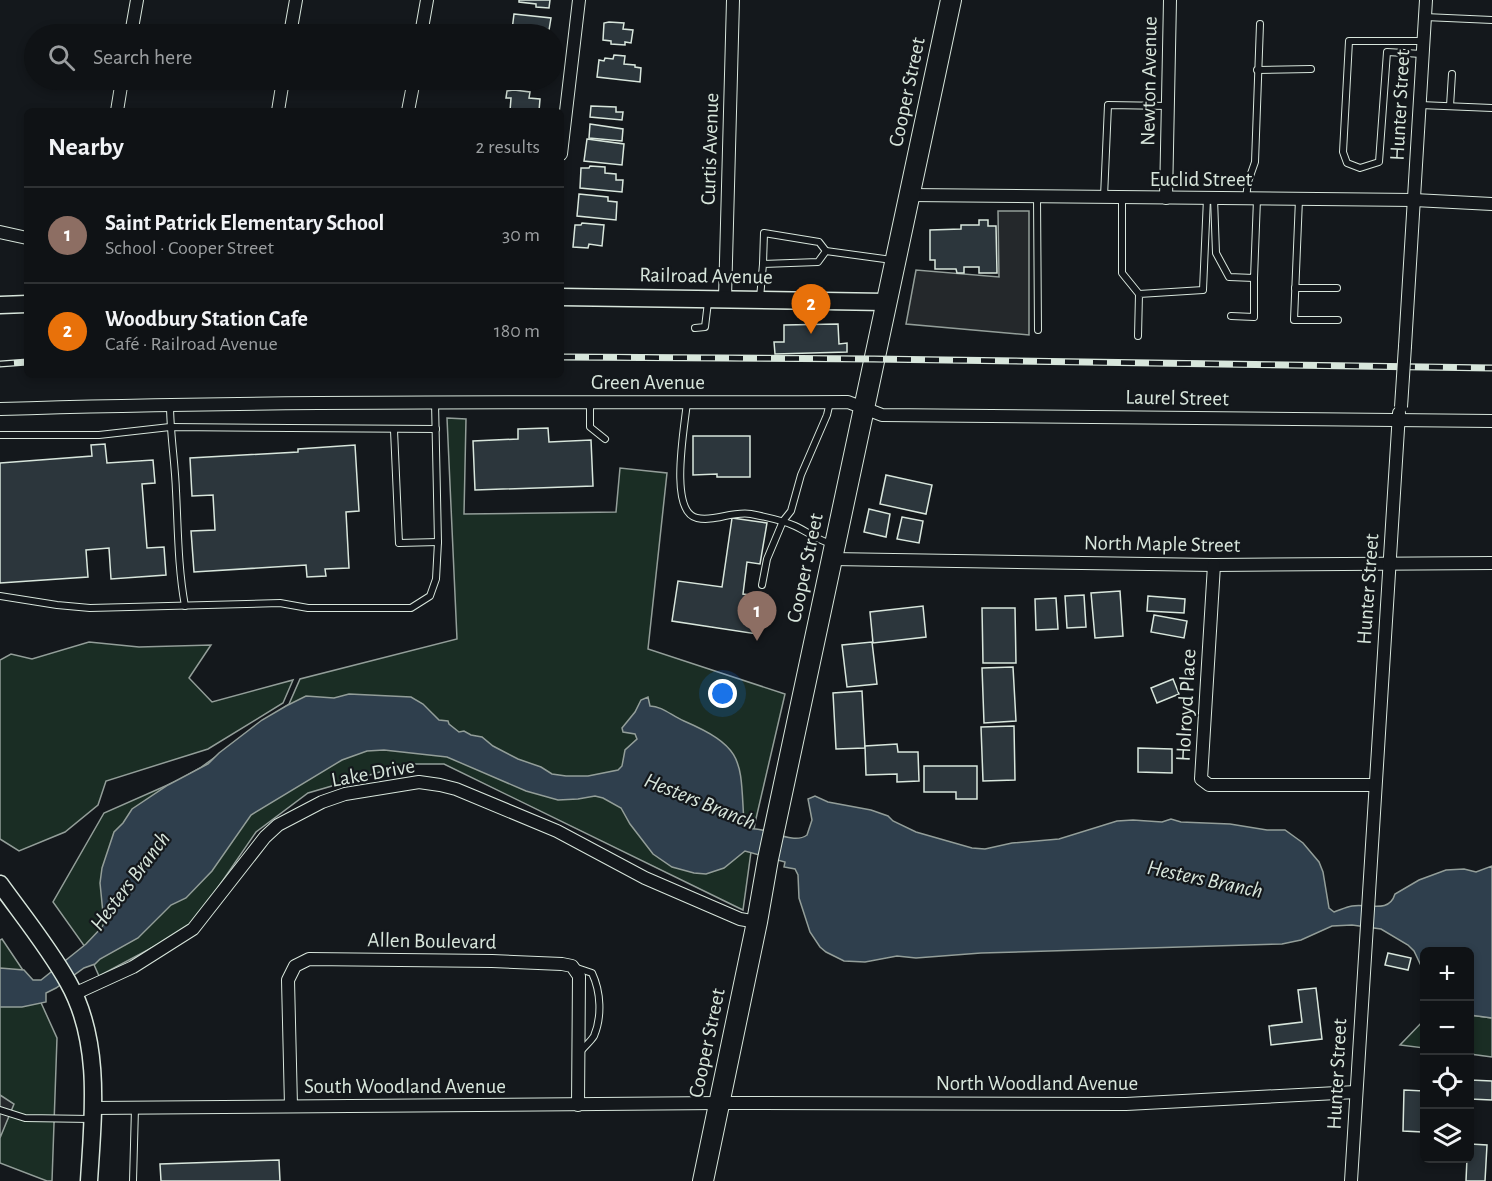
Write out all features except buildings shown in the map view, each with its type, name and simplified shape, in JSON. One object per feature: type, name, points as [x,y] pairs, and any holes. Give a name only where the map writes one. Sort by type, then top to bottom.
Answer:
[{"type":"main road","name":"Cooper Street","points":[[703,1181],[774,830],[951,0]]},
{"type":"street","points":[[133,24],[137,0]]},
{"type":"street","points":[[292,24],[296,0]]},
{"type":"street","points":[[423,24],[427,0]]},
{"type":"street","points":[[564,128],[579,0]]},
{"type":"street","name":"Curtis Avenue","points":[[716,298],[733,0]]},
{"type":"street","name":"Newton Avenue","points":[[1166,198],[1170,0]]},
{"type":"street","name":"Hunter Street","points":[[1351,1181],[1425,0]]},
{"type":"street","points":[[118,108],[121,90]]},
{"type":"street","points":[[278,108],[281,90]]},
{"type":"street","points":[[409,108],[412,90]]},
{"type":"street","name":"Euclid Street","points":[[910,195],[1414,200],[1492,204]]},
{"type":"street","points":[[0,232],[24,237]]},
{"type":"street","name":"Railroad Avenue","points":[[564,297],[886,302]]},
{"type":"street","points":[[0,305],[24,304]]},
{"type":"street","name":"Green Avenue","points":[[0,409],[170,404],[435,401],[848,402],[863,408]]},
{"type":"street","name":"Laurel Street","points":[[863,408],[882,415],[1399,413],[1492,421]]},
{"type":"street","name":"North Maple Street","points":[[833,552],[1214,565],[1492,563]]},
{"type":"street","name":"Holroyd Place","points":[[1214,565],[1201,779],[1209,785],[1375,785]]},
{"type":"street","name":"Lake Drive","points":[[71,988],[133,967],[193,929],[259,844],[278,825],[322,802],[345,794],[419,782],[456,789],[491,803],[557,831],[645,878],[740,919],[757,922]]},
{"type":"street","points":[[0,884],[58,966],[71,988],[85,1026],[92,1060],[89,1181]]},
{"type":"street","name":"Allen Boulevard","points":[[291,1106],[288,980],[295,966],[309,959],[492,961],[572,966]]},
{"type":"street","points":[[572,966],[579,976],[578,1105]]},
{"type":"street","name":"North Woodland Avenue","points":[[718,1103],[1126,1104],[1356,1092]]},
{"type":"street","name":"South Woodland Avenue","points":[[92,1114],[135,1108],[718,1103]]},
{"type":"lane","points":[[1424,17],[1492,20]]},
{"type":"lane","points":[[1231,316],[1254,316],[1252,199],[1248,182],[1255,162],[1260,24]]},
{"type":"lane","points":[[1349,41],[1423,48],[1387,52],[1379,162],[1360,168],[1347,163],[1343,152],[1349,41]]},
{"type":"lane","points":[[1257,70],[1311,69]]},
{"type":"lane","points":[[1450,106],[1452,75]]},
{"type":"lane","points":[[1104,198],[1108,105],[1168,106]]},
{"type":"lane","points":[[1419,105],[1492,108]]},
{"type":"lane","points":[[1037,197],[1038,330]]},
{"type":"lane","points":[[1122,198],[1122,273],[1139,294],[1138,336]]},
{"type":"lane","points":[[1210,198],[1216,253],[1229,277],[1254,278]]},
{"type":"lane","points":[[1139,294],[1203,290],[1210,198]]},
{"type":"lane","points":[[1299,199],[1294,320],[1338,320]]},
{"type":"lane","points":[[760,299],[764,233],[819,242],[826,251],[896,260]]},
{"type":"lane","points":[[763,264],[818,262],[826,251]]},
{"type":"lane","points":[[1295,288],[1337,288]]},
{"type":"lane","points":[[695,328],[705,327],[716,298]]},
{"type":"lane","points":[[0,596],[90,608],[280,603],[294,607],[411,608],[430,596],[436,579],[438,543],[435,401]]},
{"type":"lane","points":[[590,402],[590,427],[605,439]]},
{"type":"lane","points":[[687,402],[680,486],[687,511],[693,518],[712,519],[733,513],[783,521],[825,542],[833,552]]},
{"type":"lane","points":[[762,585],[767,559],[783,521],[791,511],[801,475],[827,415],[830,402]]},
{"type":"lane","points":[[170,404],[180,582],[185,606]]},
{"type":"lane","points":[[0,435],[99,435],[170,427],[436,429]]},
{"type":"lane","points":[[394,430],[399,543],[438,543]]},
{"type":"lane","points":[[572,966],[592,973],[598,984],[600,1010],[593,1038],[578,1053]]},
{"type":"lane","points":[[133,1181],[135,1108]]},
{"type":"lane","points":[[0,1110],[25,1118],[92,1114]]},
{"type":"green space","points":[[447,418],[466,419],[464,514],[616,512],[620,468],[667,473],[648,649],[785,694],[755,823],[743,910],[444,764],[407,764],[308,793],[256,832],[191,927],[99,976],[88,951],[53,902],[104,813],[179,780],[200,768],[289,704],[300,679],[457,639]]},
{"type":"green space","points":[[89,642],[139,647],[211,645],[189,678],[212,702],[293,680],[283,703],[208,749],[106,781],[98,805],[65,832],[19,851],[0,839],[0,660],[11,654],[32,659]]},
{"type":"green space","points":[[2,939],[33,985],[57,1038],[52,1181],[0,1163],[0,940]]},
{"type":"green space","points":[[1474,1016],[1492,1018],[1492,1057],[1474,1055]]},
{"type":"green space","points":[[1420,1024],[1420,1048],[1400,1045]]},
{"type":"shaded area","points":[[998,211],[1029,211],[1029,335],[906,324],[916,270],[999,277]]},
{"type":"shaded area","points":[[0,1095],[14,1104],[0,1138]]},
{"type":"water","name":"Hesters Branch","points":[[349,694],[411,697],[423,704],[439,720],[448,721],[459,732],[464,731],[482,737],[493,746],[518,759],[541,767],[552,774],[588,776],[618,770],[622,766],[625,750],[637,739],[635,734],[623,732],[622,728],[641,700],[648,697],[650,706],[663,709],[704,731],[729,749],[740,771],[744,823],[750,829],[764,830],[787,837],[801,838],[807,835],[812,820],[808,799],[815,796],[828,802],[871,810],[888,816],[893,821],[916,832],[972,848],[985,849],[1012,843],[1059,839],[1117,821],[1162,822],[1171,819],[1181,822],[1285,830],[1303,843],[1319,862],[1329,908],[1334,912],[1358,905],[1383,906],[1392,900],[1395,894],[1419,880],[1446,870],[1464,869],[1476,872],[1492,866],[1492,1018],[1474,1016],[1474,947],[1420,947],[1420,964],[1408,945],[1381,929],[1352,925],[1332,926],[1301,940],[1282,944],[981,953],[916,958],[897,956],[865,962],[844,961],[820,947],[810,932],[799,898],[798,875],[795,869],[784,867],[785,862],[745,851],[724,868],[706,874],[672,867],[653,854],[621,808],[603,798],[595,796],[558,800],[526,791],[447,757],[384,750],[367,751],[342,760],[251,815],[212,871],[186,898],[171,905],[138,938],[95,964],[84,968],[46,993],[46,1002],[22,1007],[0,1007],[0,968],[24,970],[33,980],[41,980],[86,944],[102,927],[104,923],[100,883],[102,868],[114,832],[132,809],[168,785],[208,764],[262,720],[286,706],[306,696],[334,698]]},
{"type":"railway","points":[[564,357],[1492,368]]},
{"type":"railway","points":[[0,364],[24,362]]},
{"type":"place","name":"Woodbury Station Cafe","points":[[811,334]]},
{"type":"place","name":"Saint Patrick Elementary School","points":[[757,641]]}]
